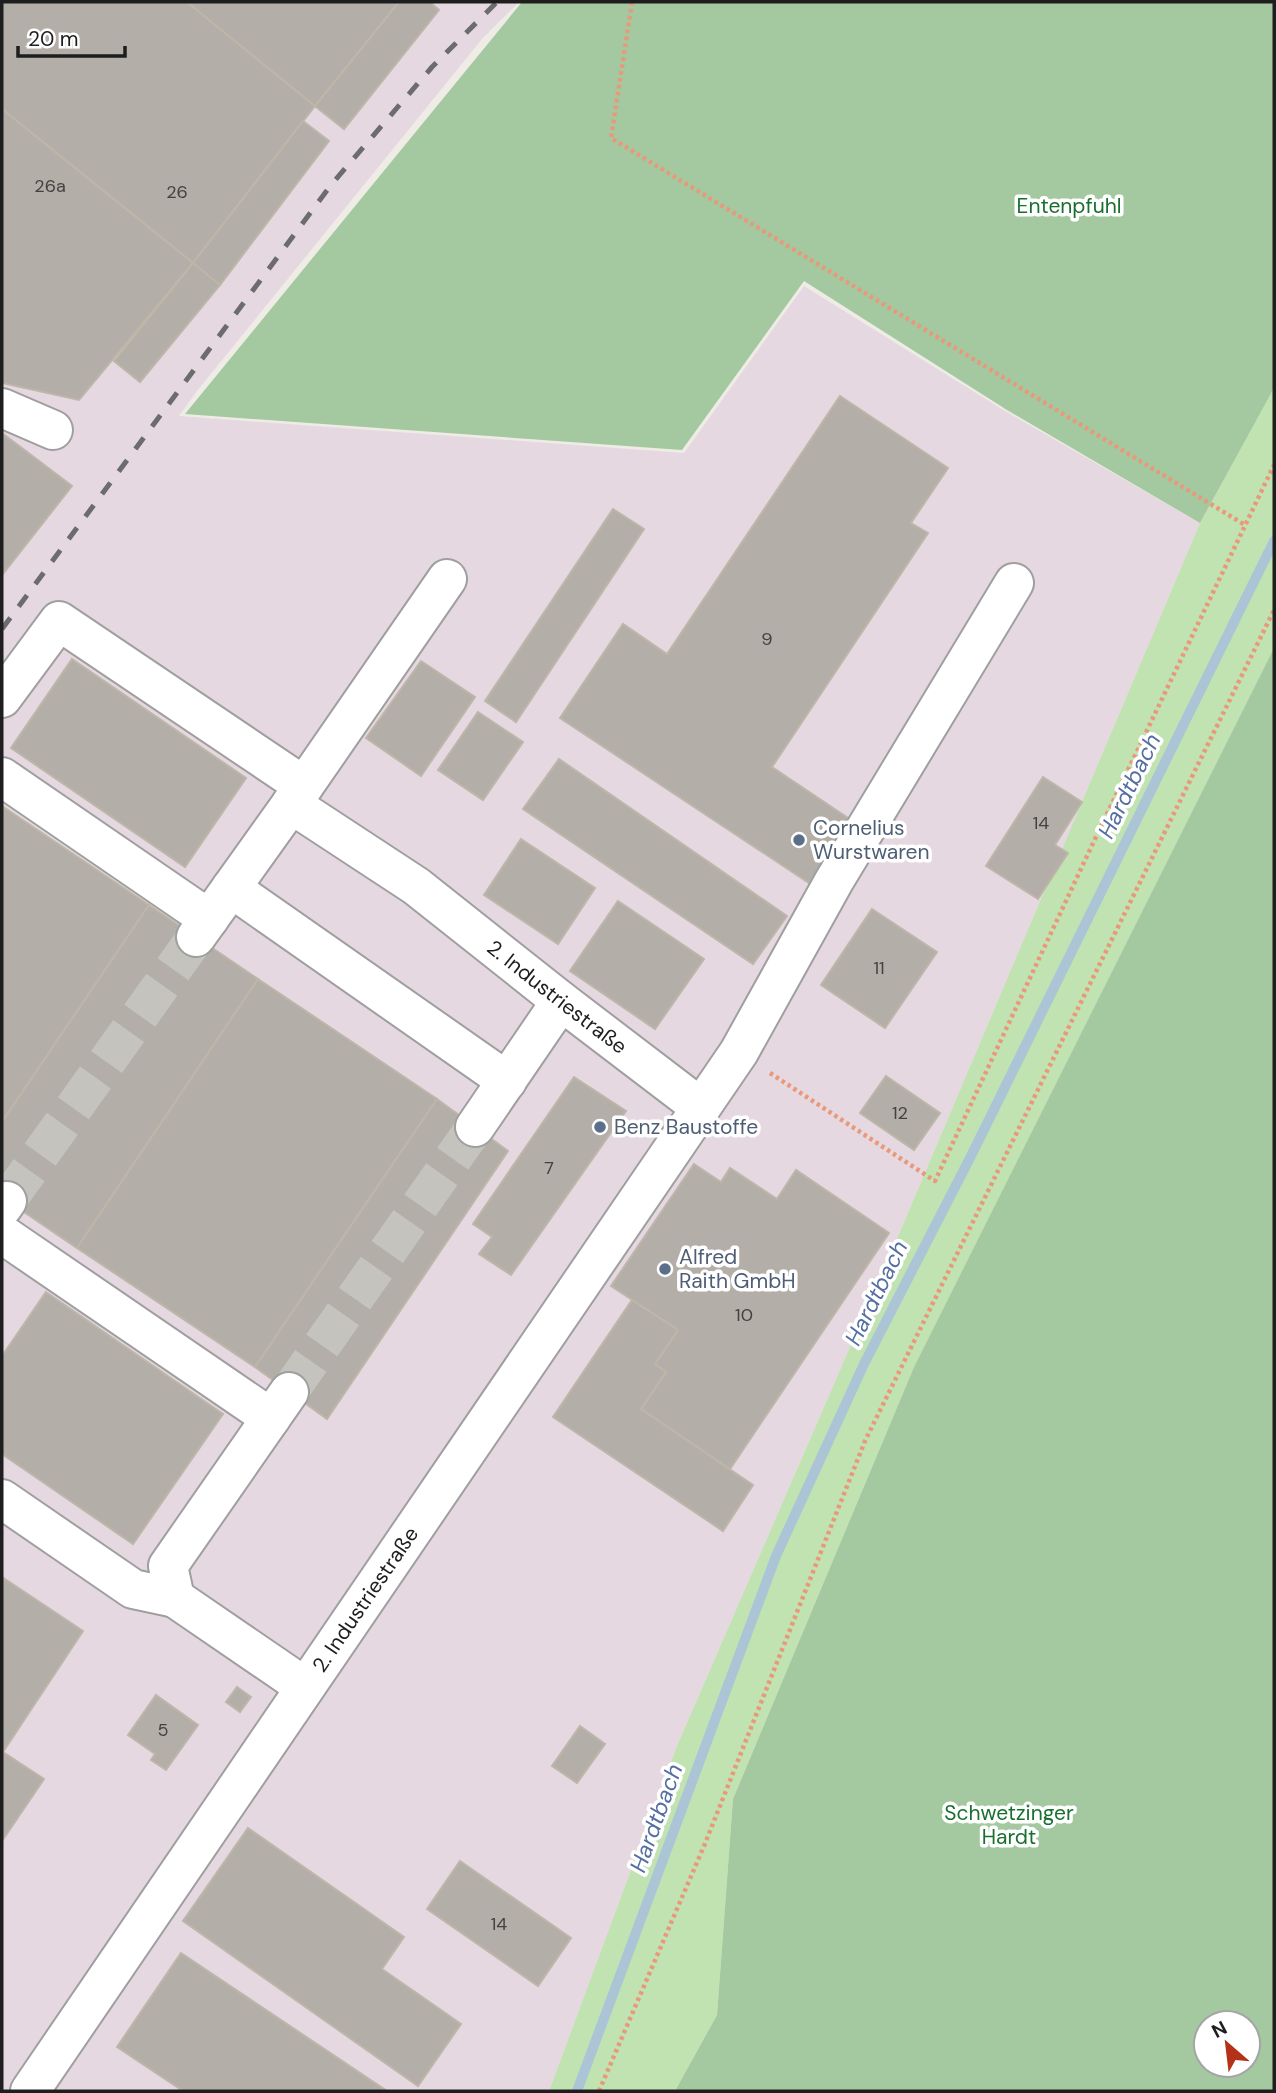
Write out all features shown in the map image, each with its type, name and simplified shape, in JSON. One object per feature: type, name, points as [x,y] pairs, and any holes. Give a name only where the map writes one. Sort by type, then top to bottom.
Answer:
[{"type":"street","points":[[2,408],[53,430]]},
{"type":"street","points":[[2,777],[203,928],[447,579]]},
{"type":"street","name":"2. Industriestraße","points":[[30,2091],[739,1052],[834,881],[1014,583]]},
{"type":"street","name":"2. Industriestraße","points":[[2,698],[59,621],[298,795],[700,1107]]},
{"type":"street","points":[[231,888],[507,1081]]},
{"type":"street","points":[[475,1127],[561,1001]]},
{"type":"street","points":[[4,1214],[280,1405],[168,1566],[175,1598]]},
{"type":"street","points":[[2,1499],[133,1589],[175,1598],[305,1687]]},
{"type":"path","points":[[632,2],[611,138],[1245,525]]},
{"type":"path","points":[[739,1052],[934,1181],[1274,465]]},
{"type":"path","points":[[599,2091],[704,1846],[864,1441],[1274,610]]},
{"type":"shaded area","points":[[2,2],[519,2],[482,39],[179,416],[684,453],[804,286],[1005,411],[1200,523],[902,1227],[677,1746],[549,2091],[2,2091]]},
{"type":"green space","name":"Entenpfuhl","points":[[522,2],[1274,2],[1274,388],[1200,523],[1007,410],[804,281],[682,450],[185,414]]},
{"type":"green space","points":[[1274,388],[1274,648],[914,1367],[733,1799],[717,2015],[675,2091],[549,2091],[677,1746],[902,1227],[1200,523]]},
{"type":"green space","name":"Schwetzinger Hardt","points":[[1274,648],[1274,2091],[675,2091],[717,2015],[733,1799],[914,1367]]},
{"type":"building","points":[[2,2],[187,2],[315,106],[193,263],[2,109]]},
{"type":"building","points":[[187,2],[399,2],[315,106]]},
{"type":"building","points":[[399,2],[433,2],[439,10],[344,129],[315,106]]},
{"type":"building","points":[[2,109],[193,263],[79,400],[2,383]]},
{"type":"building","points":[[303,121],[329,141],[220,285],[193,263]]},
{"type":"building","points":[[193,263],[220,285],[140,382],[114,361]]},
{"type":"building","points":[[840,396],[948,468],[911,523],[928,533],[772,767],[851,820],[809,883],[560,718],[623,624],[667,654]]},
{"type":"building","points":[[2,433],[72,486],[2,575]]},
{"type":"building","points":[[613,509],[644,529],[516,722],[485,701]]},
{"type":"building","points":[[72,659],[246,778],[185,867],[11,748]]},
{"type":"building","points":[[421,661],[475,697],[421,776],[366,738]]},
{"type":"building","points":[[478,712],[523,742],[483,800],[438,770]]},
{"type":"building","points":[[559,759],[787,916],[753,964],[523,809]]},
{"type":"building","points":[[1043,777],[1082,802],[1055,845],[1068,853],[1038,899],[986,866]]},
{"type":"building","points":[[2,806],[149,905],[2,1122]]},
{"type":"building","points":[[521,839],[595,888],[558,944],[484,895]]},
{"type":"building","points":[[618,901],[704,959],[655,1029],[570,971]]},
{"type":"building","points":[[149,905],[258,979],[77,1248],[2,1197],[2,1122]]},
{"type":"building","points":[[872,909],[937,952],[885,1028],[821,985]]},
{"type":"building","points":[[258,979],[437,1099],[255,1367],[77,1248]]},
{"type":"building","points":[[886,1076],[940,1113],[914,1150],[860,1113]]},
{"type":"building","points":[[574,1077],[626,1111],[511,1275],[479,1254],[492,1237],[473,1224]]},
{"type":"building","points":[[437,1099],[508,1151],[327,1419],[255,1367]]},
{"type":"building","points":[[694,1164],[721,1182],[730,1168],[777,1199],[796,1170],[889,1233],[730,1469],[641,1409],[666,1372],[655,1364],[678,1330],[611,1286]]},
{"type":"building","points":[[46,1292],[223,1414],[133,1544],[2,1454],[2,1356]]},
{"type":"building","points":[[632,1300],[678,1330],[655,1364],[666,1372],[641,1409],[753,1485],[723,1531],[553,1417]]},
{"type":"building","points":[[2,1577],[83,1631],[3,1752],[44,1779],[2,1841]]},
{"type":"building","points":[[237,1687],[251,1697],[240,1712],[226,1702]]},
{"type":"building","points":[[156,1695],[198,1725],[166,1770],[151,1760],[155,1754],[128,1735]]},
{"type":"building","points":[[580,1726],[605,1744],[577,1783],[552,1766]]},
{"type":"building","points":[[248,1828],[404,1937],[382,1969],[461,2024],[418,2086],[183,1921]]},
{"type":"building","points":[[460,1861],[571,1938],[538,1986],[427,1909]]},
{"type":"building","points":[[181,1953],[387,2091],[183,2091],[117,2047]]},
{"type":"waterway","name":"Hardtbach","points":[[577,2091],[776,1556],[864,1364],[971,1156],[1274,541]]},
{"type":"tunnel","points":[[7,1201],[196,937]]},
{"type":"tunnel","points":[[289,1392],[475,1127]]},
{"type":"railway","points":[[2,629],[331,185],[432,67],[497,2]]},
{"type":"place","name":"Cornelius Wurstwaren","points":[[799,840]]},
{"type":"place","name":"Benz Baustoffe","points":[[600,1127]]},
{"type":"place","name":"Alfred Raith GmbH","points":[[665,1269]]}]
